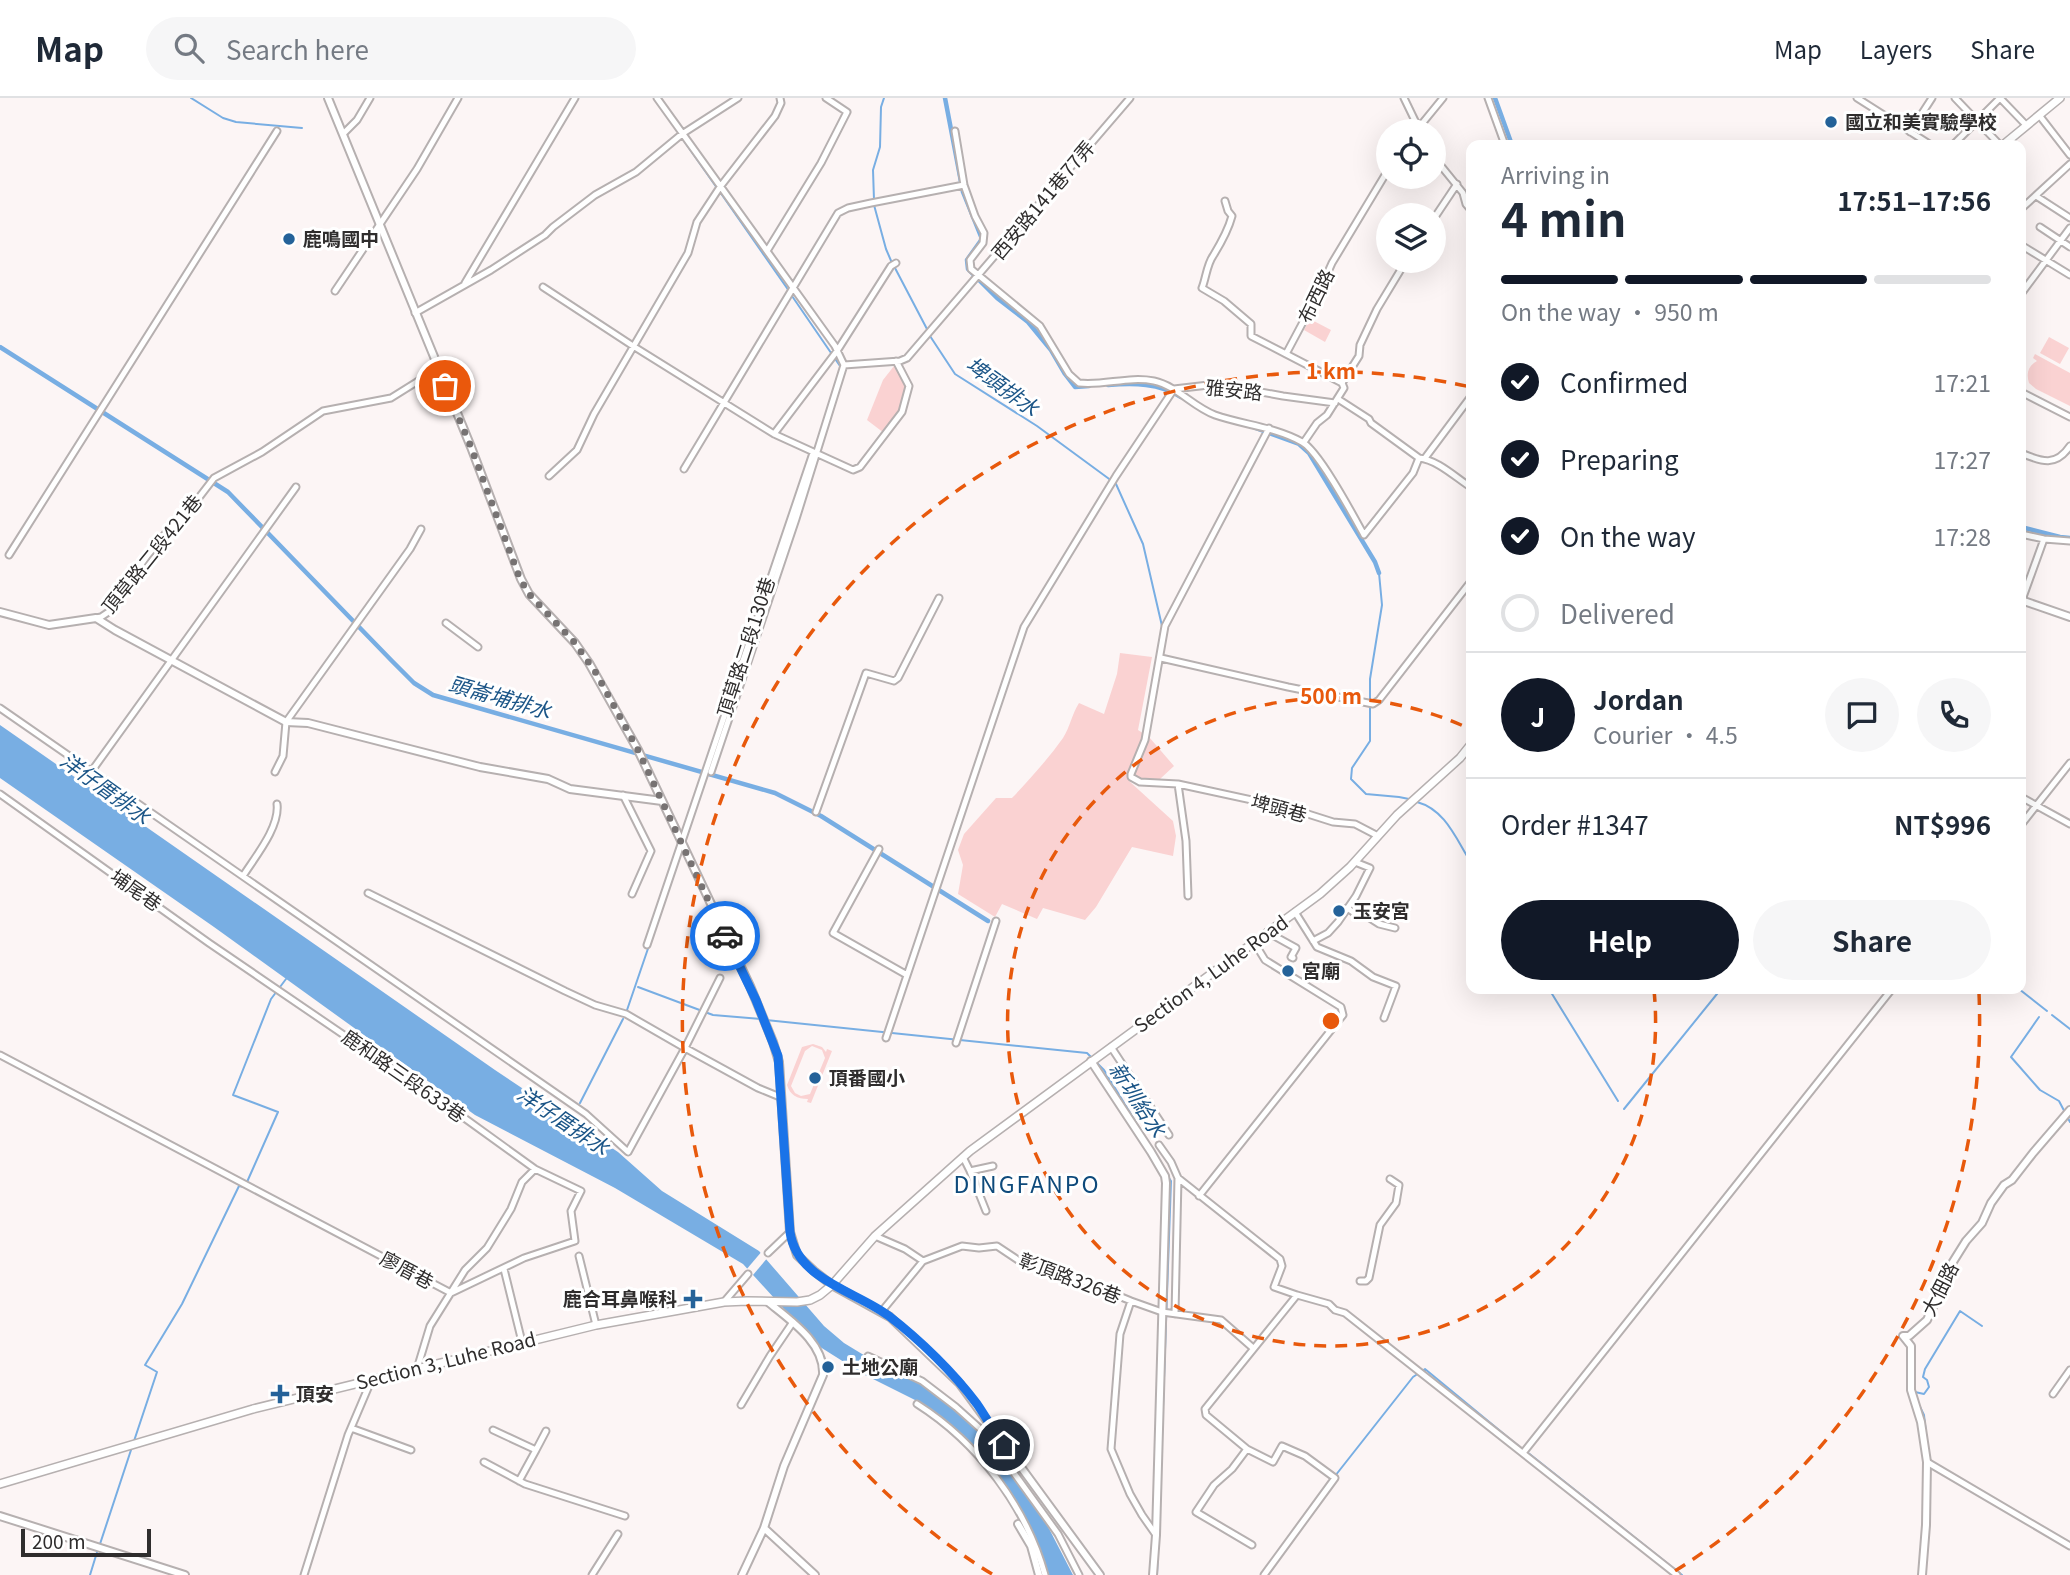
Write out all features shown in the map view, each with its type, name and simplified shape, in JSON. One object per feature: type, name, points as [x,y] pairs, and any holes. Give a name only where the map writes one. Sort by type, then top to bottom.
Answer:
[{"type":"main road","points":[[2007,140],[2060,98]]},
{"type":"main road","name":"Section 4, Luhe Road","points":[[810,1300],[832,1284],[875,1236],[963,1157],[1320,894],[1466,750]]},
{"type":"main road","name":"Section 3, Luhe Road","points":[[0,1483],[253,1409],[596,1325],[724,1303],[810,1300]]},
{"type":"street","points":[[328,98],[471,447],[520,579],[529,594],[575,643],[596,673],[638,750],[766,1024],[778,1056],[790,1232],[796,1255],[832,1284],[882,1311],[961,1384],[1100,1575]]},
{"type":"street","points":[[343,134],[357,120],[370,98]]},
{"type":"street","points":[[335,291],[417,169],[458,98]]},
{"type":"street","points":[[464,286],[575,98]]},
{"type":"street","points":[[657,98],[767,251],[844,365],[711,772]]},
{"type":"street","points":[[415,313],[545,235],[595,195],[636,172],[682,134],[737,98]]},
{"type":"street","points":[[549,476],[577,450],[594,414],[688,253],[697,222],[720,187],[775,116],[781,103],[780,98]]},
{"type":"street","points":[[767,251],[815,173],[847,111],[826,98]]},
{"type":"street","name":"西安路141巷77弄","points":[[895,361],[907,358],[1130,98]]},
{"type":"street","points":[[1404,98],[1413,119]]},
{"type":"street","points":[[1427,119],[1443,98]]},
{"type":"street","points":[[1488,98],[1503,140]]},
{"type":"street","points":[[1857,98],[1923,140]]},
{"type":"street","points":[[1910,132],[1932,98]]},
{"type":"street","points":[[1955,98],[1996,140]]},
{"type":"street","points":[[1958,140],[2000,98],[2026,125]]},
{"type":"street","points":[[2039,115],[2070,155]]},
{"type":"street","points":[[9,555],[277,131]]},
{"type":"street","points":[[955,131],[962,186],[984,233],[984,240],[970,263],[971,269],[1040,326],[1069,373],[1079,383],[1131,378],[1154,381],[1174,389],[1212,414],[1304,443],[1319,458],[1364,536],[1466,403]]},
{"type":"street","points":[[2026,205],[2070,164]]},
{"type":"street","points":[[1446,171],[1463,192],[1466,204]]},
{"type":"street","points":[[1444,203],[1457,184]]},
{"type":"street","points":[[684,469],[838,213],[873,202],[962,186]]},
{"type":"street","name":"布西路","points":[[1286,354],[1332,262],[1376,189]]},
{"type":"street","points":[[2036,196],[2070,218]]},
{"type":"street","points":[[1225,201],[1232,216],[1227,232],[1211,257],[1202,288],[1224,301],[1251,324],[1251,336],[1342,383],[1344,388],[1327,415],[1317,423],[1304,443]]},
{"type":"street","points":[[2040,227],[2070,247]]},
{"type":"street","points":[[2026,287],[2070,228]]},
{"type":"street","points":[[2026,248],[2070,275]]},
{"type":"street","points":[[774,434],[837,351],[894,265]]},
{"type":"street","points":[[1342,383],[1359,356],[1360,345],[1377,309],[1399,273]]},
{"type":"street","points":[[543,287],[774,434],[853,470],[860,467],[902,412],[909,386],[895,361],[844,365]]},
{"type":"street","name":"頂草路二段421巷","points":[[0,612],[49,625],[101,617],[113,609],[147,556],[169,529],[184,517],[212,481],[262,452],[323,411],[391,398],[423,378],[436,365]]},
{"type":"street","name":"雅安路","points":[[1174,389],[1217,384],[1283,396],[1336,401],[1369,419],[1422,458],[1466,484]]},
{"type":"street","points":[[886,1038],[1024,627],[1116,476],[1174,389]]},
{"type":"street","points":[[2026,395],[2070,417]]},
{"type":"street","points":[[1267,431],[1166,626],[1161,658],[1373,704],[1379,700],[1466,588]]},
{"type":"street","points":[[2026,455],[2050,461],[2062,456],[2070,446]]},
{"type":"street","name":"頂草路二段130巷","points":[[647,945],[750,635],[814,453]]},
{"type":"street","points":[[92,772],[296,487]]},
{"type":"street","points":[[275,772],[283,756],[286,722],[410,549],[421,529]]},
{"type":"street","points":[[2026,535],[2070,541]]},
{"type":"street","points":[[2026,589],[2044,539]]},
{"type":"street","points":[[816,812],[866,673],[894,681],[898,678],[939,598]]},
{"type":"street","points":[[2026,601],[2070,617]]},
{"type":"street","points":[[96,618],[286,722],[308,723],[480,767],[548,779],[570,789],[662,801]]},
{"type":"street","points":[[446,623],[478,647]]},
{"type":"street","name":"埤頭巷","points":[[1161,658],[1145,740],[1131,777],[1140,782],[1178,784],[1289,808],[1333,822],[1355,824],[1378,836]]},
{"type":"street","points":[[0,708],[586,1114],[628,1152],[720,978]]},
{"type":"street","points":[[2026,819],[2070,763]]},
{"type":"street","points":[[1178,784],[1186,841],[1188,895]]},
{"type":"street","name":"埔尾巷","points":[[0,794],[272,985]]},
{"type":"street","points":[[623,795],[651,851],[632,894]]},
{"type":"street","points":[[2026,800],[2070,824]]},
{"type":"street","points":[[243,876],[271,832],[277,804]]},
{"type":"street","points":[[878,851],[833,933],[906,975]]},
{"type":"street","points":[[1313,941],[1328,933],[1356,896],[1370,868],[1355,862]]},
{"type":"street","points":[[369,893],[595,1005],[626,1014],[758,1088],[780,1097]]},
{"type":"street","points":[[1347,908],[1379,924],[1395,928]]},
{"type":"street","points":[[1296,912],[1317,947],[1351,961],[1373,977],[1396,986],[1384,1018]]},
{"type":"street","points":[[956,1043],[996,921]]},
{"type":"street","points":[[1267,932],[1296,948],[1291,957],[1293,958]]},
{"type":"street","points":[[1199,1196],[1343,1014],[1341,1007],[1265,960],[1254,942]]},
{"type":"street","name":"鹿和路三段633巷","points":[[272,985],[535,1169],[581,1191],[571,1211],[575,1241],[524,1258],[504,1269]]},
{"type":"street","points":[[1523,1453],[1888,994]]},
{"type":"street","points":[[1111,1047],[1169,1135]]},
{"type":"street","name":"廖厝巷","points":[[0,1055],[451,1293]]},
{"type":"street","points":[[1091,1061],[1165,1176],[1168,1313]]},
{"type":"street","name":"大佃路","points":[[1922,1575],[1927,1462],[1921,1422],[1911,1390],[1911,1346],[1903,1336],[1909,1336],[1927,1320],[1946,1273],[1966,1241],[1982,1223],[1991,1203],[2070,1110]]},
{"type":"street","points":[[1159,1145],[1178,1178],[1280,1259],[1282,1265],[1275,1287],[1329,1304],[1335,1310],[1345,1313],[1677,1575]]},
{"type":"street","points":[[963,1157],[986,1211]]},
{"type":"street","points":[[970,1171],[993,1166]]},
{"type":"street","points":[[417,1369],[430,1326],[465,1270],[488,1248],[511,1209],[522,1182],[535,1169]]},
{"type":"street","points":[[1153,1575],[1178,1178]]},
{"type":"street","points":[[1360,1280],[1366,1281],[1369,1278],[1380,1225],[1396,1203],[1399,1185],[1390,1179]]},
{"type":"street","points":[[768,1253],[790,1232]]},
{"type":"street","points":[[875,1236],[923,1261],[882,1311]]},
{"type":"street","name":"彰頂路326巷","points":[[923,1261],[962,1247],[997,1246],[1024,1264],[1043,1263],[1060,1277],[1080,1280],[1131,1301],[1168,1313],[1221,1320],[1253,1348]]},
{"type":"street","points":[[579,1256],[596,1325]]},
{"type":"street","points":[[451,1293],[504,1269],[522,1342]]},
{"type":"street","points":[[724,1303],[748,1274]]},
{"type":"street","points":[[1264,1575],[1335,1478],[1305,1456],[1282,1446],[1273,1462],[1247,1449],[1206,1415],[1205,1409],[1297,1295]]},
{"type":"street","points":[[1131,1301],[1120,1334],[1111,1449],[1130,1494],[1156,1535]]},
{"type":"street","points":[[742,1575],[764,1528],[784,1466],[823,1375],[820,1353],[771,1302]]},
{"type":"street","points":[[741,1405],[793,1322]]},
{"type":"street","points":[[868,1356],[922,1381],[985,1433],[1058,1534],[1079,1575]]},
{"type":"street","points":[[2053,1394],[2070,1370]]},
{"type":"street","points":[[304,1575],[351,1428],[371,1381]]},
{"type":"street","points":[[917,1404],[932,1413],[967,1443],[1000,1483],[1026,1526],[1045,1575]]},
{"type":"street","points":[[351,1428],[411,1450]]},
{"type":"street","points":[[493,1430],[536,1450]]},
{"type":"street","points":[[519,1481],[546,1431]]},
{"type":"street","points":[[1247,1449],[1232,1469],[1214,1485],[1196,1513],[1252,1545]]},
{"type":"street","points":[[484,1462],[519,1481],[625,1516]]},
{"type":"street","points":[[1927,1462],[2070,1546]]},
{"type":"street","points":[[0,1516],[164,1572],[185,1575]]},
{"type":"street","points":[[1018,1524],[1031,1546],[1039,1575]]},
{"type":"street","points":[[764,1528],[815,1575]]},
{"type":"street","points":[[592,1575],[618,1534]]},
{"type":"shaded area","points":[[1310,319],[1331,330],[1325,342],[1304,330]]},
{"type":"shaded area","points":[[2049,337],[2069,348],[2060,364],[2040,353]]},
{"type":"shaded area","points":[[2035,354],[2070,373],[2070,406],[2029,383],[2028,370],[2037,361],[2033,358]]},
{"type":"shaded area","points":[[894,366],[908,389],[902,406],[884,433],[867,420],[883,380]]},
{"type":"shaded area","points":[[1120,653],[1152,657],[1138,730],[1149,737],[1174,766],[1160,779],[1140,779],[1134,774],[1129,781],[1173,821],[1176,836],[1173,856],[1132,847],[1096,907],[1085,920],[1043,908],[1037,919],[1002,904],[995,917],[958,894],[963,865],[958,850],[964,834],[996,798],[1012,798],[1032,776],[1063,738],[1079,703],[1104,714],[1117,674]]},
{"type":"shaded area","points":[[813,1044],[822,1047],[826,1052],[827,1049],[832,1051],[811,1103],[807,1102],[808,1099],[794,1096],[787,1085],[802,1047]],"holes":[[[812,1046],[822,1050],[825,1058],[810,1094],[801,1096],[795,1093],[791,1086],[805,1051]]]},
{"type":"water","name":"洋仔厝排水","points":[[0,725],[495,1070],[618,1152],[662,1191],[759,1251],[824,1326],[844,1343],[913,1378],[956,1408],[983,1434],[1042,1515],[1073,1575],[1048,1575],[1041,1556],[1001,1483],[927,1406],[863,1374],[817,1345],[743,1264],[615,1188],[475,1115],[214,927],[0,778]]},
{"type":"pier","points":[[763,1250],[769,1256],[753,1275],[746,1270]]},
{"type":"waterway","points":[[191,98],[223,118],[236,122],[302,128]]},
{"type":"waterway","name":"埤頭排水","points":[[874,200],[873,170],[880,147],[881,107],[884,98]]},
{"type":"waterway","points":[[945,98],[963,192],[982,239],[967,260],[968,269],[997,298],[1028,322],[1051,350],[1075,387],[1089,386]]},
{"type":"waterway","points":[[1495,98],[1510,140]]},
{"type":"waterway","points":[[682,138],[717,188]]},
{"type":"waterway","points":[[720,192],[789,291]]},
{"type":"waterway","name":"埤頭排水","points":[[874,205],[892,263]]},
{"type":"waterway","name":"埤頭排水","points":[[895,268],[928,331]]},
{"type":"waterway","points":[[792,296],[840,366]]},
{"type":"waterway","name":"埤頭排水","points":[[930,336],[955,374],[1037,426],[1116,484],[1143,544],[1162,626]]},
{"type":"waterway","name":"頭崙埔排水","points":[[0,347],[228,492],[414,683],[433,695],[775,793],[821,816],[988,921]]},
{"type":"waterway","points":[[1108,385],[1146,385],[1173,392],[1181,397]]},
{"type":"waterway","points":[[1253,427],[1299,444],[1309,453],[1379,573]]},
{"type":"waterway","points":[[2026,528],[2070,538]]},
{"type":"waterway","points":[[1379,573],[1382,605],[1370,679],[1370,741],[1352,768],[1351,779],[1366,794],[1409,799]]},
{"type":"waterway","points":[[685,841],[710,766]]},
{"type":"waterway","points":[[1417,802],[1441,816],[1466,854]]},
{"type":"waterway","points":[[626,1013],[682,849]]},
{"type":"waterway","points":[[247,1182],[278,1112],[233,1095],[271,999],[286,979]]},
{"type":"waterway","name":"新圳給水","points":[[638,987],[713,1015],[761,1019]]},
{"type":"waterway","points":[[1552,994],[1618,1101]]},
{"type":"waterway","points":[[1624,1109],[1717,994]]},
{"type":"waterway","points":[[2025,994],[2047,1011]]},
{"type":"waterway","points":[[2052,1015],[2070,1029]]},
{"type":"waterway","points":[[2039,1017],[2011,1057],[2040,1090],[2059,1101],[2070,1122]]},
{"type":"waterway","points":[[580,1103],[623,1019]]},
{"type":"waterway","name":"新圳給水","points":[[766,1020],[1087,1053],[1093,1059]]},
{"type":"waterway","name":"新圳給水","points":[[1097,1063],[1143,1134]]},
{"type":"waterway","name":"新圳給水","points":[[1157,1575],[1171,1181],[1167,1175]]},
{"type":"waterway","points":[[134,1441],[157,1372],[145,1365],[182,1304],[239,1186],[244,1187]]},
{"type":"waterway","points":[[1916,1397],[1915,1392],[1924,1394],[1929,1387],[1923,1377],[1925,1369],[1960,1311],[1982,1326]]},
{"type":"waterway","points":[[1335,1476],[1413,1377],[1425,1369],[1522,1449]]},
{"type":"waterway","points":[[1919,1405],[1924,1415],[1929,1461]]},
{"type":"waterway","points":[[100,1544],[131,1450]]},
{"type":"waterway","points":[[1527,1452],[1682,1575]]},
{"type":"waterway","points":[[1923,1468],[1923,1508]]},
{"type":"waterway","points":[[90,1575],[98,1549]]},
{"type":"way so far","points":[[445,386],[471,447],[520,579],[529,594],[575,643],[596,673],[638,750],[725,936]]},
{"type":"place","name":"國立和美實驗學校","points":[[1831,122]]},
{"type":"place","name":"鹿鳴國中","points":[[289,239]]},
{"type":"place","name":"玉安宮","points":[[1339,911]]},
{"type":"place","name":"宮廟","points":[[1288,971]]},
{"type":"place","name":"頂番國小","points":[[815,1078]]},
{"type":"place","name":"鹿合耳鼻喉科","points":[[693,1299]]},
{"type":"place","name":"土地公廟","points":[[828,1367]]},
{"type":"place","name":"頂安","points":[[280,1394]]},
{"type":"district","name":"DINGFANPO","points":[[1027,1185]]},
{"type":"route","points":[[725,936],[756,1000],[778,1056],[790,1232],[796,1255],[832,1284],[882,1311],[927,1350],[961,1384],[1004,1445]]}]
